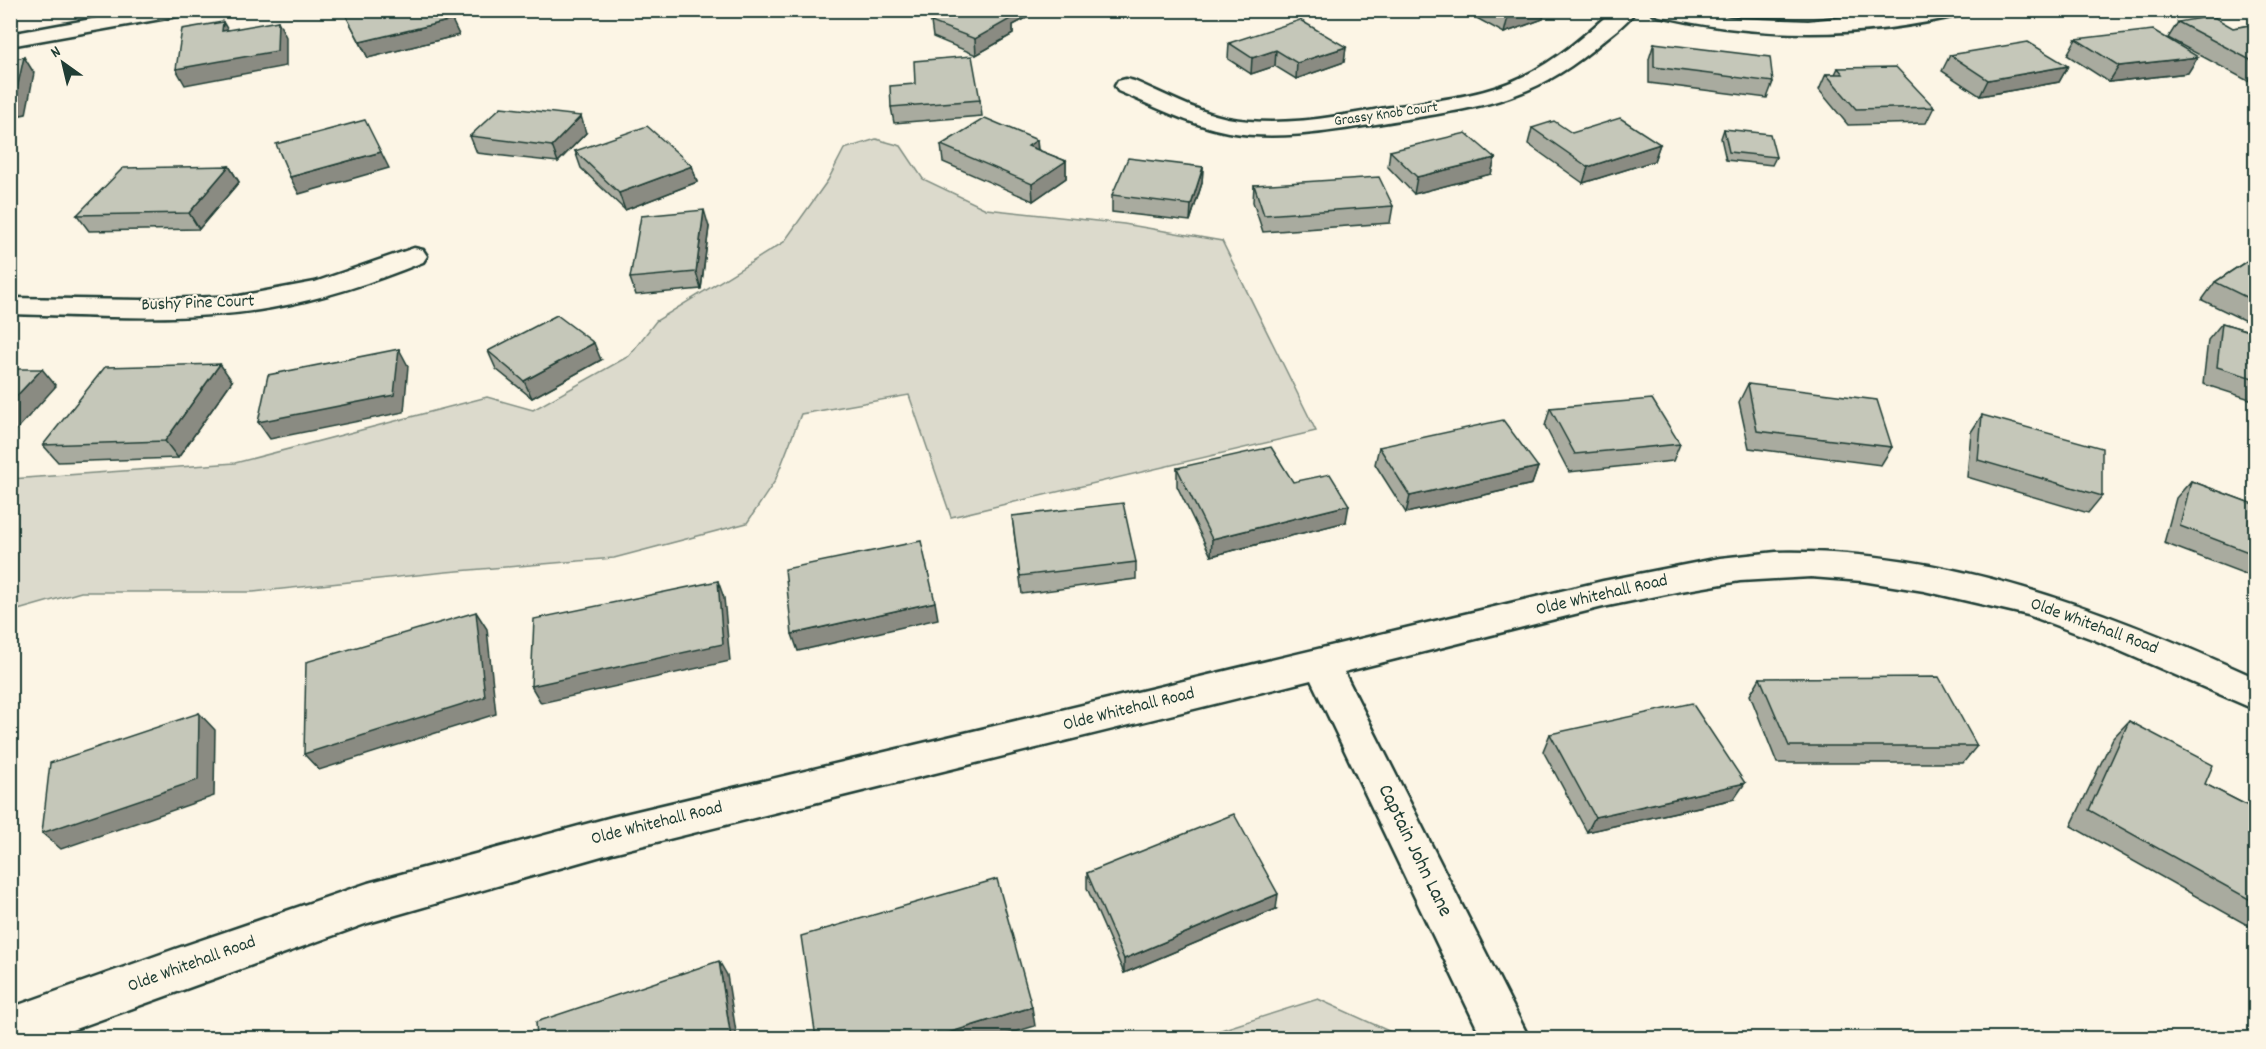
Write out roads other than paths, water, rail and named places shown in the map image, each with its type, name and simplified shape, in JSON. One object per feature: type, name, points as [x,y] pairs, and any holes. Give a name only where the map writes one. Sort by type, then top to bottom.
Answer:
[{"type":"street","points":[[10,40],[178,10]]},
{"type":"street","name":"Grassy Knob Court","points":[[1126,86],[1198,117],[1235,126],[1299,127],[1365,119],[1462,104],[1527,84],[1560,65],[1626,10]]},
{"type":"street","points":[[1660,10],[1709,21],[1785,28],[1832,28],[1872,24],[1957,10]]},
{"type":"street","name":"Bushy Pine Court","points":[[10,306],[206,307],[271,300],[332,285],[414,256]]},
{"type":"street","name":"Olde Whitehall Road","points":[[10,1031],[175,970],[368,903],[612,835],[1603,594],[1716,571],[1761,565],[1846,566],[1954,583],[2012,598],[2078,620],[2164,653],[2256,695]]},
{"type":"street","name":"Captain John Lane","points":[[1322,663],[1506,1038]]}]
